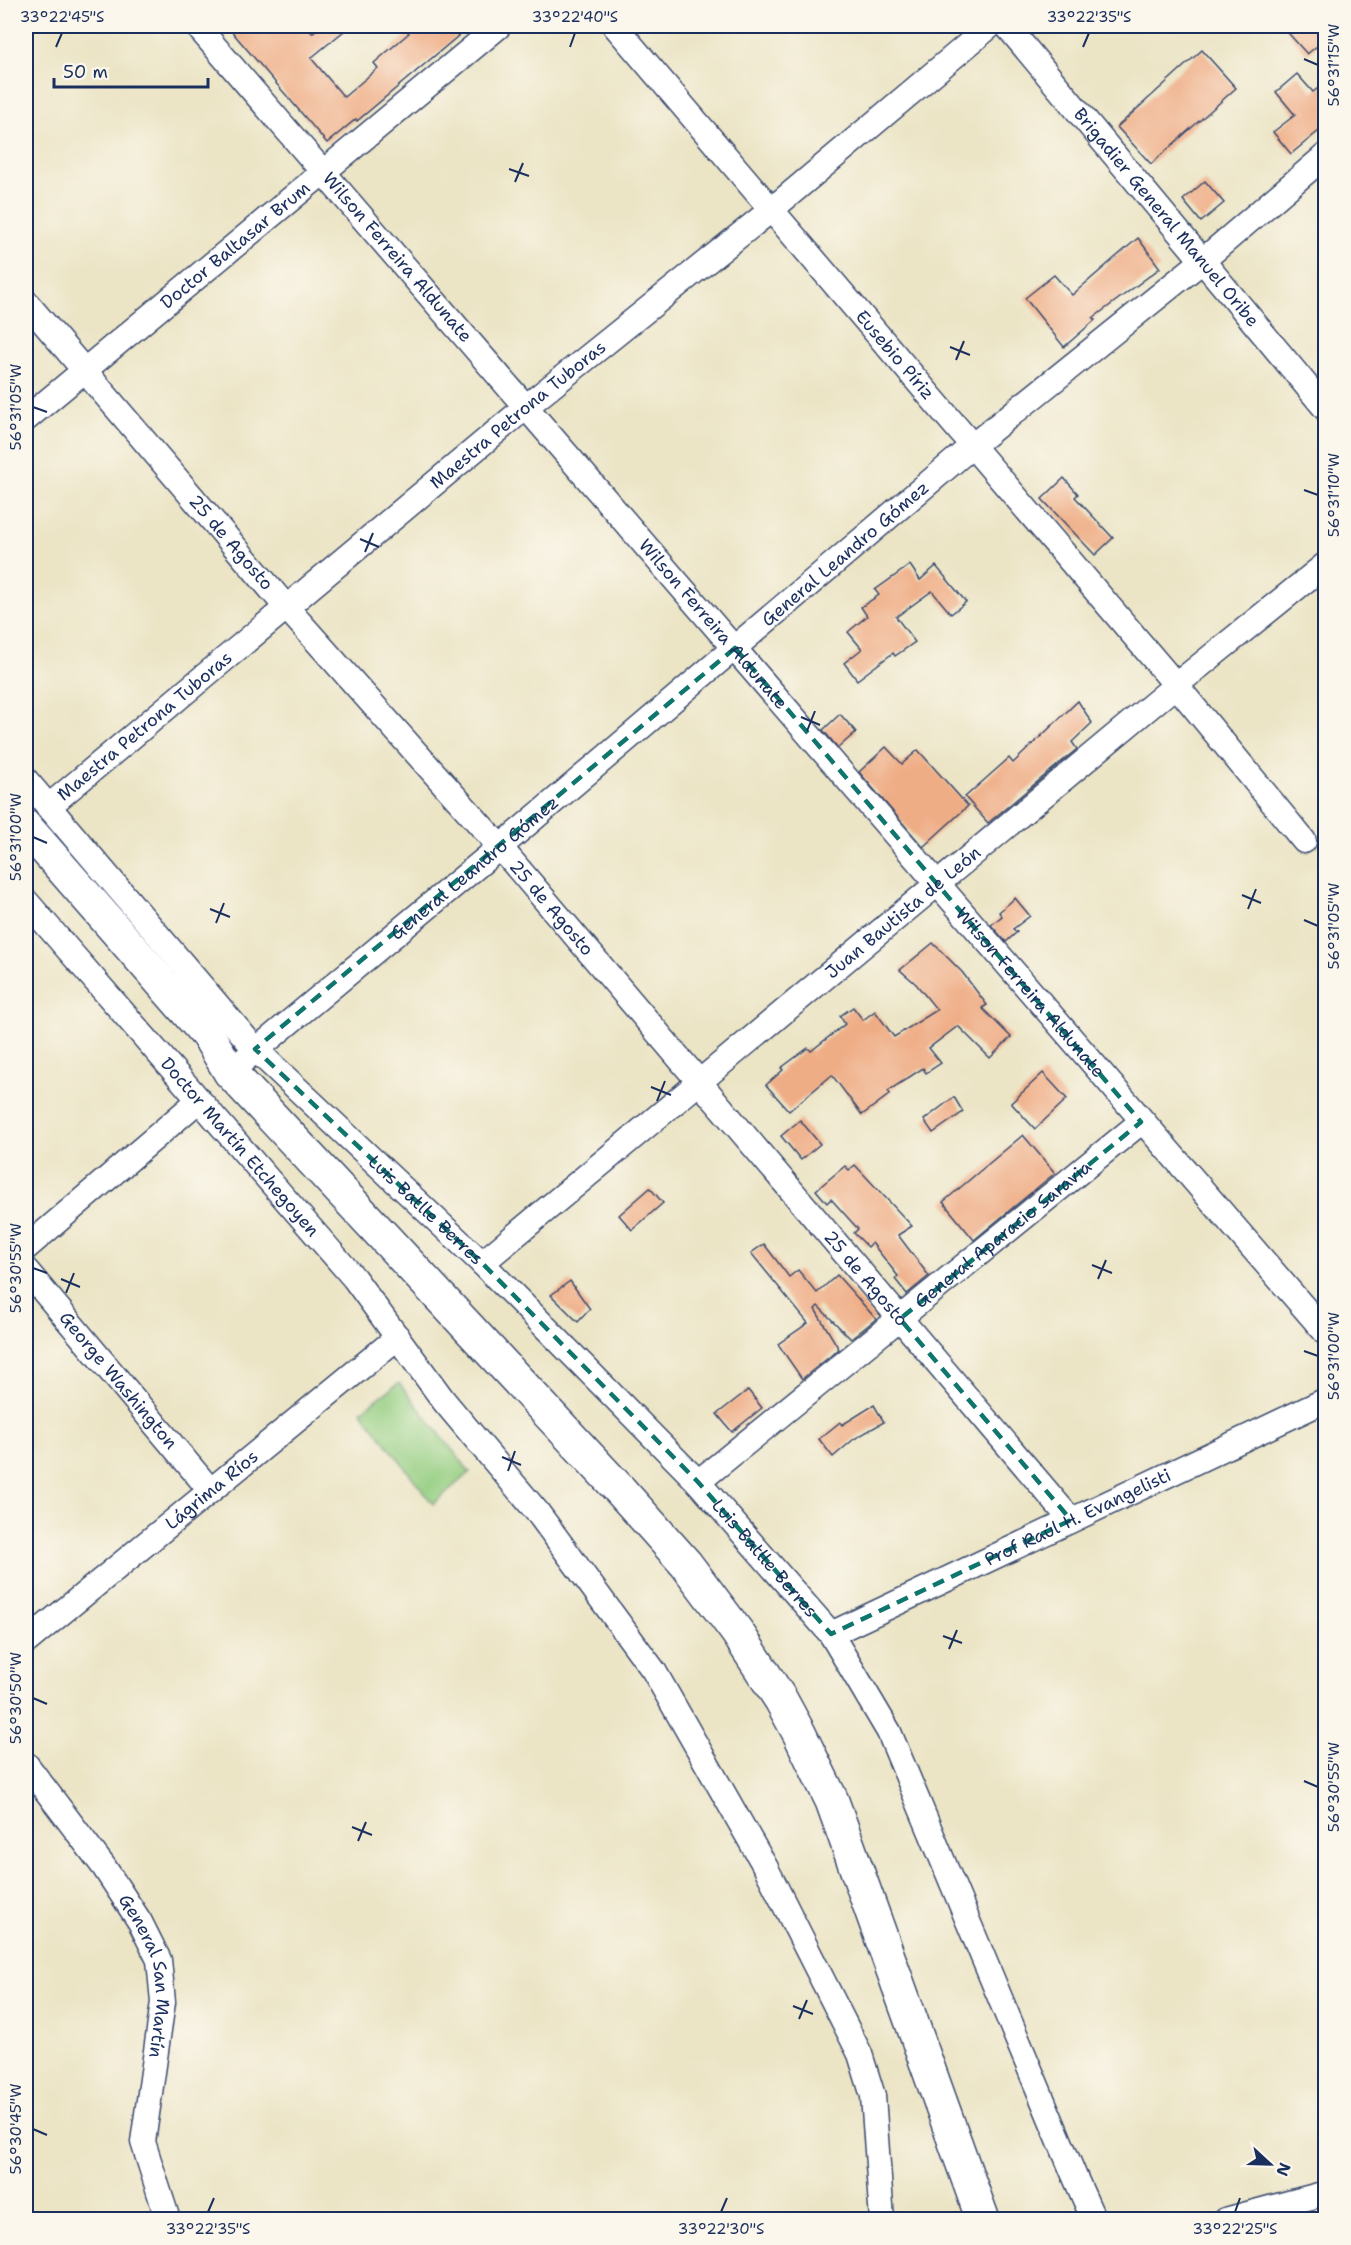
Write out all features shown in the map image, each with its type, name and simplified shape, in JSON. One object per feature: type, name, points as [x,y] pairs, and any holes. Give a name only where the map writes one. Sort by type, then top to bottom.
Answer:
[{"type":"highway","points":[[37,817],[209,1037],[230,1072],[620,1490],[686,1564],[736,1632],[794,1725],[832,1801],[983,2220]]},
{"type":"highway","points":[[26,857],[193,1051],[230,1072]]},
{"type":"street","name":"Wilson Ferreira Aldunate","points":[[197,26],[527,406],[937,886],[1326,1333]]},
{"type":"street","name":"Doctor Baltasar Brum","points":[[26,419],[499,26]]},
{"type":"street","name":"Eusebio Píriz","points":[[615,26],[1176,685],[1304,841]]},
{"type":"street","name":"Maestra Petrona Tuboras","points":[[37,817],[527,406],[771,210],[990,26]]},
{"type":"street","name":"Brigadier General Manuel Oribe","points":[[1007,26],[1326,409]]},
{"type":"street","name":"General Leandro Gómez","points":[[230,1072],[500,847],[972,446],[1202,262],[1326,154]]},
{"type":"street","name":"25 de Agosto","points":[[26,302],[287,608],[500,847],[1071,1520]]},
{"type":"street","name":"Juan Bautista de León","points":[[482,1263],[1176,685],[1326,564]]},
{"type":"street","name":"Luis Batlle Berres","points":[[26,780],[37,817],[255,1049],[482,1263],[698,1482],[831,1634],[889,1732],[1074,2175],[1095,2220]]},
{"type":"street","name":"Doctor Martín Etchegoyen","points":[[26,901],[354,1278],[444,1401],[538,1513],[654,1671],[766,1868],[860,2054],[873,2096],[882,2220]]},
{"type":"street","points":[[26,1248],[199,1100]]},
{"type":"street","name":"General Aparacio Saravia","points":[[698,1482],[1141,1122]]},
{"type":"street","name":"George Washington","points":[[26,1270],[210,1490]]},
{"type":"street","name":"Lágrima Ríos","points":[[26,1642],[398,1337]]},
{"type":"street","name":"Prof Raúl H. Evangelisti","points":[[831,1634],[1326,1401]]},
{"type":"street","name":"General San Martín","points":[[26,1764],[104,1867],[140,1922],[159,1960],[163,2002],[143,2142],[168,2220]]},
{"type":"street","points":[[1225,2220],[1326,2193]]},
{"type":"highlighted area","points":[[735,648],[1141,1122],[900,1319],[1071,1520],[831,1634],[698,1482],[482,1263],[255,1049]]},
{"type":"green space","points":[[399,1383],[470,1472],[433,1504],[361,1411]]},
{"type":"building","points":[[227,26],[306,26],[312,33],[321,26],[350,26],[311,58],[344,97],[378,68],[374,63],[409,33],[403,26],[470,26],[357,121],[356,119],[327,143]]},
{"type":"building","points":[[1282,26],[1326,26],[1326,39],[1307,54]]},
{"type":"building","points":[[1202,50],[1236,88],[1151,164],[1117,127]]},
{"type":"building","points":[[1297,74],[1313,92],[1326,82],[1326,125],[1291,154],[1273,132],[1295,115],[1276,92]]},
{"type":"building","points":[[1205,181],[1224,203],[1201,222],[1183,200]]},
{"type":"building","points":[[1138,238],[1160,268],[1093,318],[1095,320],[1064,347],[1025,298],[1054,275],[1072,295]]},
{"type":"building","points":[[1064,478],[1078,494],[1075,497],[1113,538],[1095,555],[1042,499]]},
{"type":"building","points":[[910,565],[920,580],[936,566],[966,602],[951,614],[932,591],[896,617],[915,642],[895,656],[893,653],[857,680],[844,663],[862,649],[848,632],[867,616],[861,607],[879,595],[875,590]]},
{"type":"building","points":[[1078,701],[1092,723],[1072,742],[1077,749],[988,823],[965,797],[1009,758],[1013,763]]},
{"type":"building","points":[[840,714],[856,732],[838,748],[823,730]]},
{"type":"building","points":[[886,747],[902,764],[918,750],[968,806],[923,847],[859,772]]},
{"type":"building","points":[[1015,898],[1030,916],[1013,929],[1017,932],[1006,942],[991,925],[1002,916],[999,912]]},
{"type":"building","points":[[933,943],[962,972],[987,1005],[982,1008],[1011,1037],[990,1058],[958,1026],[929,1048],[941,1063],[926,1073],[923,1068],[888,1091],[890,1094],[862,1115],[832,1075],[789,1111],[766,1085],[783,1070],[781,1068],[808,1048],[811,1051],[845,1024],[840,1016],[853,1007],[863,1020],[875,1011],[894,1037],[937,1010],[916,984],[900,970]]},
{"type":"building","points":[[1043,1073],[1067,1099],[1035,1129],[1011,1103]]},
{"type":"building","points":[[954,1097],[963,1112],[933,1133],[924,1120]]},
{"type":"building","points":[[800,1120],[820,1144],[801,1160],[781,1136]]},
{"type":"building","points":[[1023,1135],[1055,1173],[974,1240],[943,1202]]},
{"type":"building","points":[[855,1165],[912,1226],[898,1235],[929,1276],[907,1294],[895,1279],[898,1276],[872,1243],[868,1247],[854,1233],[858,1229],[831,1199],[827,1203],[816,1190],[845,1166],[849,1170]]},
{"type":"building","points":[[650,1188],[663,1203],[632,1230],[619,1215]]},
{"type":"building","points":[[764,1244],[789,1277],[798,1270],[817,1293],[837,1275],[876,1319],[851,1339],[818,1306],[815,1309],[839,1349],[802,1379],[778,1344],[808,1323],[751,1253]]},
{"type":"building","points":[[570,1281],[590,1309],[578,1322],[551,1295]]},
{"type":"building","points":[[748,1390],[762,1408],[732,1432],[717,1414]]},
{"type":"building","points":[[874,1405],[884,1422],[854,1439],[833,1457],[819,1439],[840,1422],[842,1425]]}]
